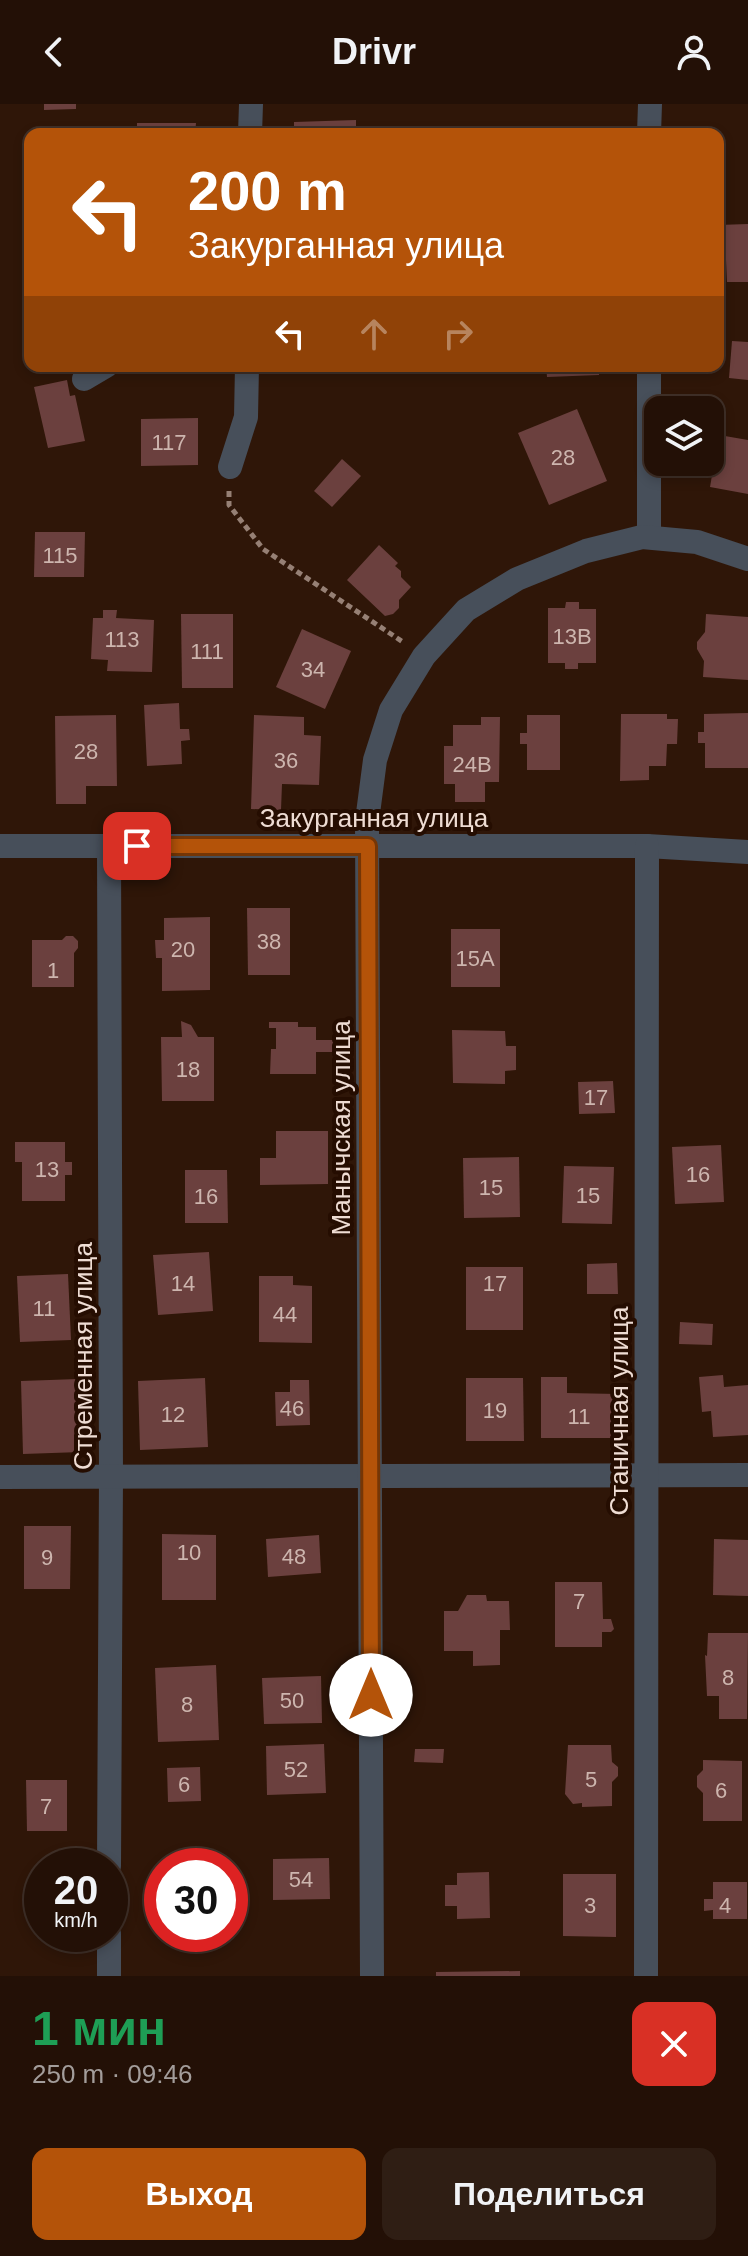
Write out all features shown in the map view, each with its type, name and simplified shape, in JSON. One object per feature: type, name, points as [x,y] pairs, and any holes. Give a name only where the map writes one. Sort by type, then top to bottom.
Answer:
[{"type":"street","points":[[250,128],[251,104]]},
{"type":"street","points":[[649,128],[650,104]]},
{"type":"street","points":[[84,379],[96,372]]},
{"type":"street","points":[[230,467],[246,417],[247,372]]},
{"type":"street","points":[[649,372],[649,537]]},
{"type":"street","name":"Манычская улица","points":[[372,1976],[367,821],[375,760],[391,710],[424,656],[466,610],[517,579],[586,551],[642,537],[697,542],[748,559]]},
{"type":"street","name":"Закурганная улица","points":[[0,846],[647,846],[748,852]]},
{"type":"street","name":"Стременная улица","points":[[109,846],[109,1848]]},
{"type":"street","name":"Станичная улица","points":[[646,1976],[647,846]]},
{"type":"street","points":[[0,1477],[748,1475]]},
{"type":"street","points":[[109,1952],[109,1976]]},
{"type":"path","points":[[230,467],[229,505],[263,549],[424,656]]},
{"type":"building","points":[[44,104],[76,104],[76,109],[44,110]]},
{"type":"building","points":[[356,120],[356,128],[294,128],[294,122]]},
{"type":"building","points":[[137,123],[196,123],[196,128],[137,128]]},
{"type":"building","points":[[748,224],[748,282],[727,282],[724,225]]},
{"type":"building","points":[[732,341],[748,342],[748,380],[729,378]]},
{"type":"building","points":[[547,372],[599,372],[599,375],[547,377]]},
{"type":"building","points":[[67,380],[70,396],[75,395],[85,441],[48,448],[34,387]]},
{"type":"building","points":[[577,409],[607,481],[549,505],[518,433]]},
{"type":"building","points":[[198,418],[198,465],[141,466],[141,419]]},
{"type":"building","points":[[724,436],[748,440],[748,494],[710,487],[712,476],[724,476]]},
{"type":"building","points":[[342,459],[361,476],[332,507],[314,491]]},
{"type":"building","points":[[35,532],[85,532],[84,577],[34,577]]},
{"type":"building","points":[[379,545],[398,563],[395,566],[411,587],[399,600],[399,608],[385,616],[347,580]]},
{"type":"building","points":[[566,602],[579,602],[579,609],[596,609],[596,663],[578,663],[578,669],[565,669],[565,663],[548,663],[548,608],[565,608]]},
{"type":"building","points":[[103,610],[117,610],[116,618],[154,620],[152,672],[107,671],[108,660],[91,659],[93,618],[103,618]]},
{"type":"building","points":[[181,614],[233,614],[233,688],[182,688]]},
{"type":"building","points":[[706,614],[748,617],[748,680],[703,677],[704,661],[697,649],[697,642],[705,632]]},
{"type":"building","points":[[302,629],[351,651],[325,709],[276,687]]},
{"type":"building","points":[[179,703],[180,729],[189,729],[190,740],[181,741],[182,764],[147,766],[144,705]]},
{"type":"building","points":[[748,713],[748,768],[705,768],[705,743],[698,743],[698,732],[704,732],[704,714]]},
{"type":"building","points":[[621,714],[667,714],[667,719],[678,719],[677,744],[667,744],[666,766],[649,766],[649,780],[620,781]]},
{"type":"building","points":[[116,715],[117,786],[86,786],[86,804],[56,804],[55,716]]},
{"type":"building","points":[[254,715],[304,717],[304,735],[321,736],[319,785],[282,784],[281,810],[251,809]]},
{"type":"building","points":[[527,715],[560,715],[560,770],[527,770],[527,744],[520,744],[520,733],[527,733]]},
{"type":"building","points":[[481,717],[500,717],[499,782],[485,782],[485,802],[455,802],[455,784],[444,784],[444,746],[453,746],[453,725],[481,725]]},
{"type":"building","points":[[247,908],[290,908],[290,975],[248,975]]},
{"type":"building","points":[[210,917],[210,990],[162,991],[162,958],[156,958],[155,940],[164,940],[164,918]]},
{"type":"building","points":[[451,929],[500,929],[500,987],[451,987]]},
{"type":"building","points":[[73,936],[78,941],[74,953],[74,987],[32,987],[32,940],[62,940]]},
{"type":"building","points":[[181,1021],[191,1025],[198,1037],[214,1037],[214,1101],[162,1101],[161,1037],[182,1037]]},
{"type":"building","points":[[269,1022],[298,1022],[298,1027],[316,1027],[316,1040],[334,1040],[333,1052],[316,1052],[316,1074],[270,1074],[271,1049],[276,1049],[276,1028],[269,1028]]},
{"type":"building","points":[[452,1030],[505,1031],[506,1046],[516,1046],[516,1070],[505,1071],[505,1084],[453,1083]]},
{"type":"building","points":[[613,1081],[615,1113],[579,1114],[578,1082]]},
{"type":"building","points":[[276,1131],[328,1131],[328,1184],[260,1185],[260,1158],[276,1158]]},
{"type":"building","points":[[15,1142],[65,1142],[65,1162],[72,1162],[72,1175],[65,1175],[65,1201],[22,1201],[22,1162],[15,1162]]},
{"type":"building","points":[[721,1145],[724,1202],[675,1204],[672,1147]]},
{"type":"building","points":[[519,1157],[520,1217],[464,1218],[463,1158]]},
{"type":"building","points":[[564,1166],[614,1167],[612,1224],[562,1223]]},
{"type":"building","points":[[185,1170],[227,1170],[228,1223],[185,1223]]},
{"type":"building","points":[[209,1252],[213,1311],[158,1315],[153,1255]]},
{"type":"building","points":[[617,1263],[618,1294],[587,1294],[587,1264]]},
{"type":"building","points":[[466,1267],[523,1267],[523,1330],[466,1330]]},
{"type":"building","points":[[68,1274],[71,1340],[20,1342],[17,1276]]},
{"type":"building","points":[[259,1276],[293,1276],[293,1285],[312,1286],[312,1343],[259,1342]]},
{"type":"building","points":[[680,1322],[713,1324],[712,1345],[679,1344]]},
{"type":"building","points":[[723,1375],[724,1387],[748,1385],[748,1435],[713,1437],[711,1411],[702,1412],[699,1377]]},
{"type":"building","points":[[541,1377],[567,1377],[567,1393],[617,1394],[617,1438],[541,1438]]},
{"type":"building","points":[[205,1378],[208,1447],[140,1450],[138,1381]]},
{"type":"building","points":[[466,1378],[523,1378],[524,1441],[466,1441]]},
{"type":"building","points":[[78,1379],[81,1452],[23,1454],[21,1381]]},
{"type":"building","points":[[290,1380],[309,1380],[310,1425],[276,1426],[275,1392],[290,1392]]},
{"type":"building","points":[[24,1526],[71,1526],[70,1589],[24,1589]]},
{"type":"building","points":[[162,1534],[216,1535],[216,1600],[162,1600]]},
{"type":"building","points":[[319,1535],[321,1573],[268,1577],[266,1539]]},
{"type":"building","points":[[714,1539],[748,1540],[748,1596],[713,1595]]},
{"type":"building","points":[[555,1582],[602,1582],[603,1619],[611,1619],[614,1629],[602,1632],[602,1647],[555,1647]]},
{"type":"building","points":[[467,1595],[486,1595],[487,1601],[509,1601],[510,1630],[500,1630],[500,1665],[473,1666],[473,1651],[444,1651],[444,1611],[458,1611]]},
{"type":"building","points":[[708,1633],[748,1633],[747,1719],[719,1719],[719,1696],[707,1696],[705,1655]]},
{"type":"building","points":[[216,1665],[219,1740],[158,1742],[155,1668]]},
{"type":"building","points":[[321,1676],[322,1723],[264,1724],[262,1678]]},
{"type":"building","points":[[324,1744],[326,1793],[267,1795],[266,1746]]},
{"type":"building","points":[[568,1745],[611,1745],[612,1762],[618,1767],[618,1776],[612,1782],[612,1806],[582,1807],[582,1803],[573,1804],[565,1794]]},
{"type":"building","points":[[415,1749],[444,1749],[443,1763],[414,1762]]},
{"type":"building","points":[[703,1760],[742,1761],[742,1821],[703,1821],[703,1793],[697,1787],[697,1776],[703,1770]]},
{"type":"building","points":[[200,1767],[201,1801],[168,1802],[167,1768]]},
{"type":"building","points":[[26,1780],[67,1780],[67,1831],[27,1831]]},
{"type":"building","points":[[329,1858],[330,1899],[273,1900],[273,1859]]},
{"type":"building","points":[[489,1872],[490,1918],[457,1919],[457,1906],[445,1906],[445,1885],[457,1885],[457,1873]]},
{"type":"building","points":[[563,1874],[616,1874],[616,1937],[563,1936]]},
{"type":"building","points":[[713,1882],[747,1882],[747,1919],[713,1919],[713,1910],[704,1911],[704,1899],[713,1899]]},
{"type":"building","points":[[520,1971],[520,1976],[436,1976],[436,1972]]},
{"type":"route","points":[[137,846],[368,846],[371,1695]]}]
